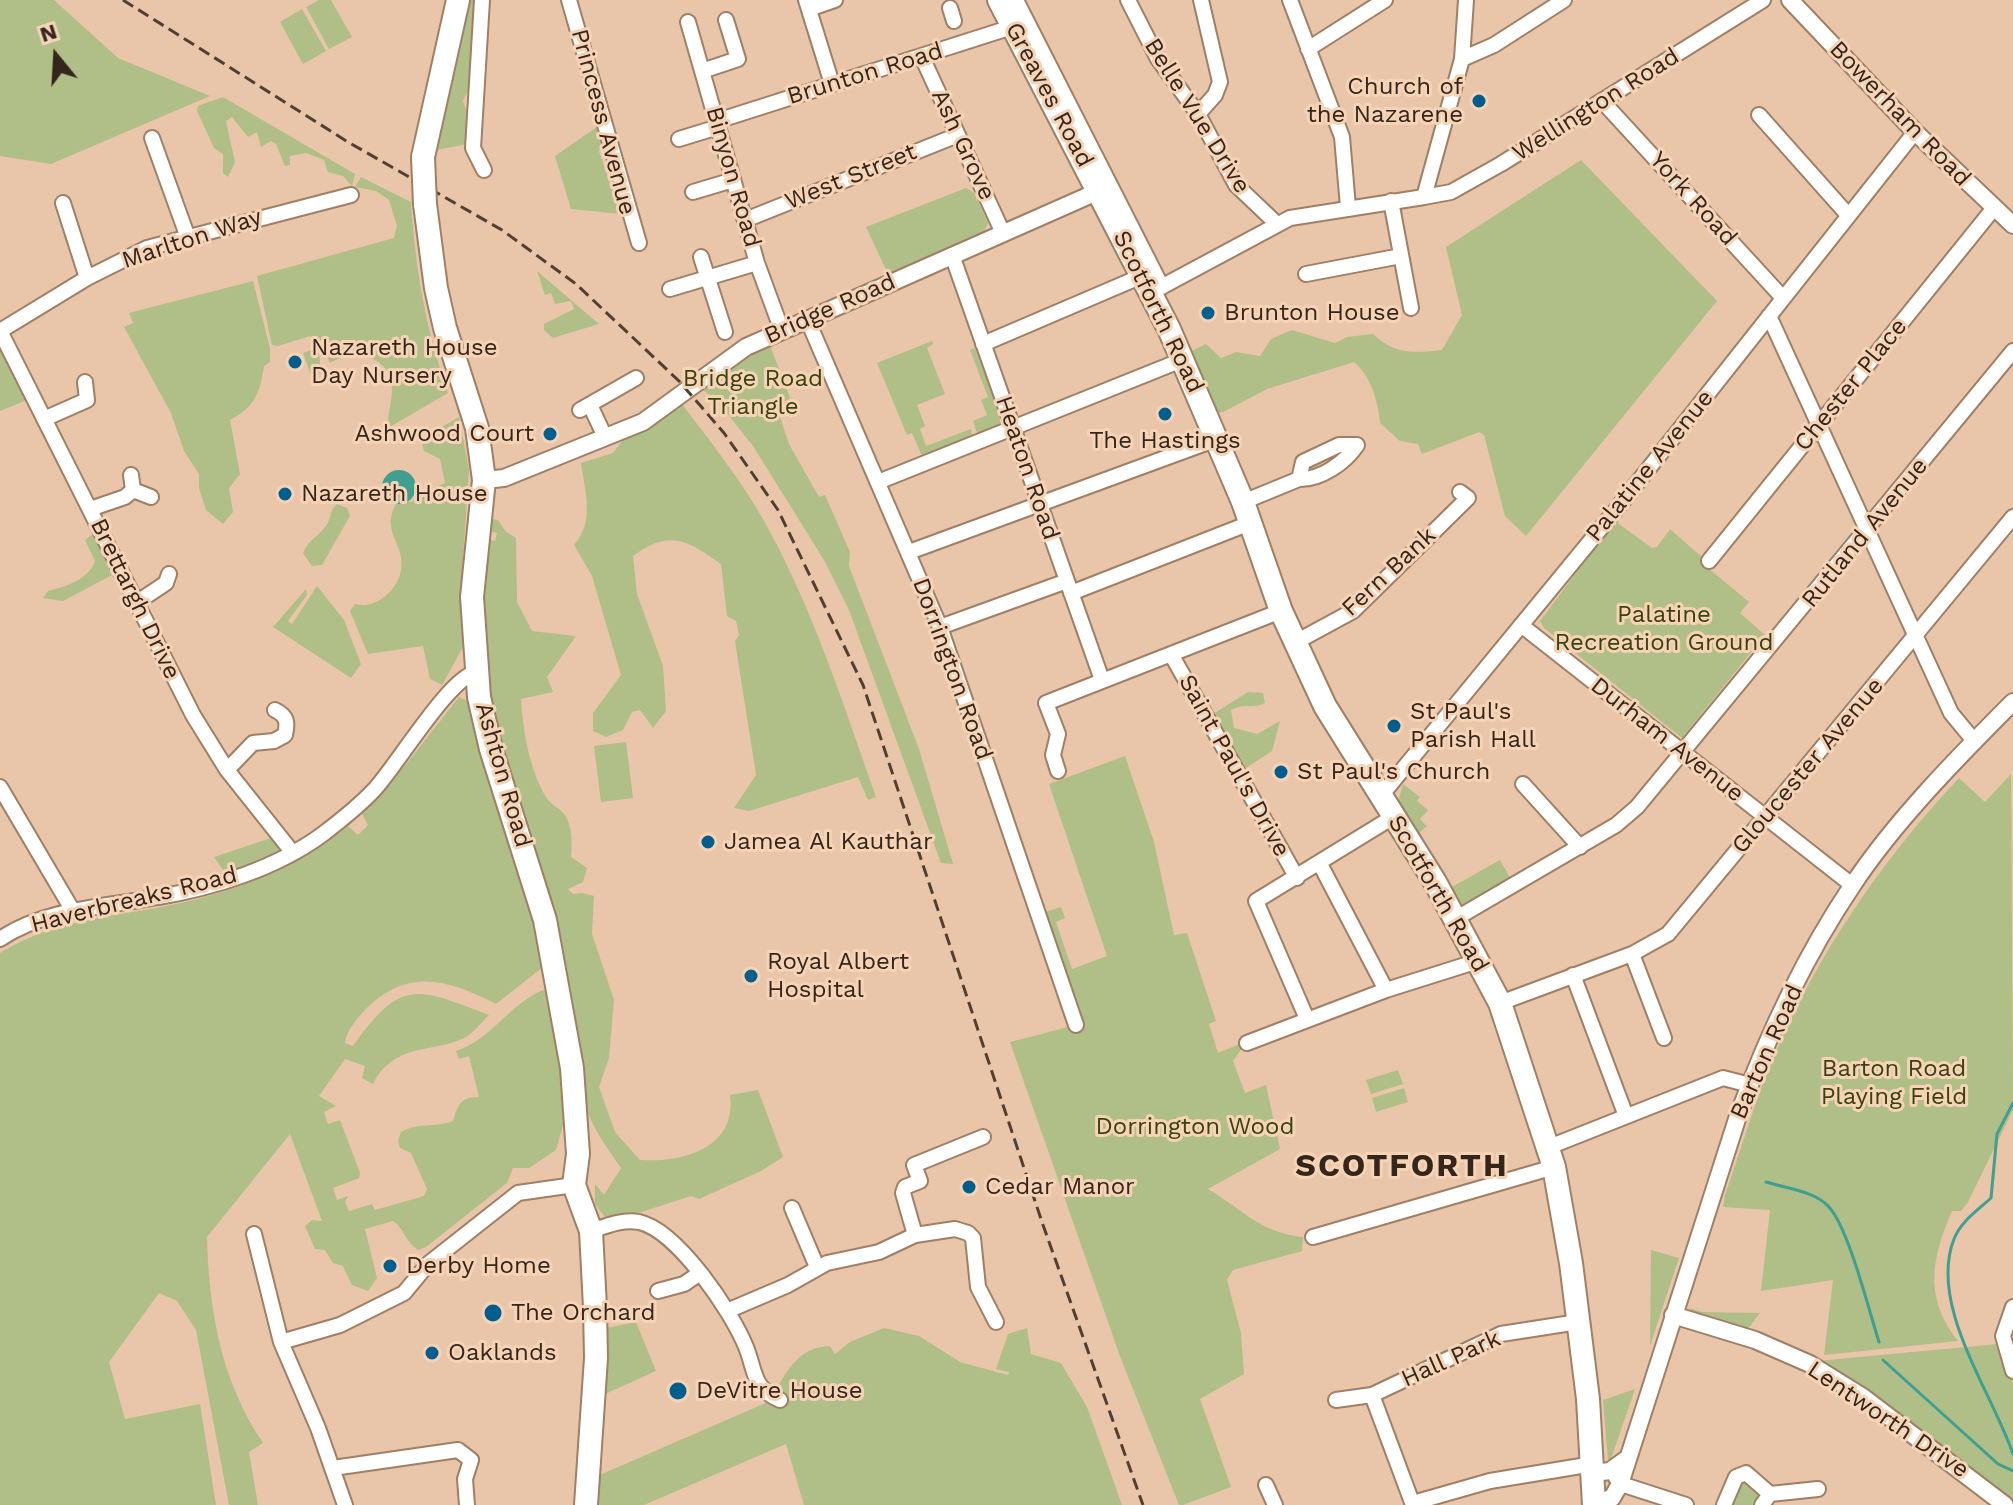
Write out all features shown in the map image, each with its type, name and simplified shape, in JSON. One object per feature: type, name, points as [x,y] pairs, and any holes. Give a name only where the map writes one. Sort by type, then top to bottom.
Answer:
[{"type":"main road","name":"Ashton Road","points":[[458,0],[423,157],[425,204],[442,315],[477,428],[484,480],[472,597],[477,672],[491,749],[537,889],[558,978],[577,1127],[574,1185],[591,1231],[596,1358],[586,1505]]},
{"type":"main road","name":"Greaves Road","points":[[999,0],[1099,191]]},
{"type":"main road","name":"Scotforth Road","points":[[1099,191],[1151,285],[1217,439],[1294,643],[1334,725],[1455,919],[1500,1003],[1552,1157],[1604,1473],[1594,1504]]},
{"type":"street","points":[[482,0],[473,148],[484,170]]},
{"type":"street","name":"Princess Avenue","points":[[569,0],[631,226],[639,243]]},
{"type":"street","points":[[832,84],[807,4],[835,0]]},
{"type":"street","points":[[1016,0],[1151,285]]},
{"type":"street","name":"Belle Vue Drive","points":[[1128,0],[1158,59],[1198,114],[1236,185],[1276,223]]},
{"type":"street","points":[[1198,114],[1215,95],[1220,82],[1201,0]]},
{"type":"street","points":[[1290,0],[1342,137],[1348,207]]},
{"type":"street","points":[[1308,49],[1385,0]]},
{"type":"street","points":[[1424,197],[1462,59],[1466,0]]},
{"type":"street","points":[[1462,59],[1494,45],[1564,0]]},
{"type":"street","name":"Wellington Road","points":[[983,344],[1151,285],[1276,223],[1348,207],[1451,192],[1603,102],[1763,0]]},
{"type":"street","name":"Bowerham Road","points":[[1790,0],[1915,132],[2013,225]]},
{"type":"street","points":[[702,71],[738,59],[726,20]]},
{"type":"street","name":"Binyon Road","points":[[688,22],[757,263],[782,331]]},
{"type":"street","name":"Brunton Road","points":[[679,139],[832,84],[922,57],[956,26],[1012,27]]},
{"type":"street","name":"Ash Grove","points":[[922,57],[1003,233]]},
{"type":"street","name":"York Road","points":[[1603,102],[1783,298]]},
{"type":"street","points":[[1759,115],[1848,215]]},
{"type":"street","name":"Palatine Avenue","points":[[1380,797],[1915,132]]},
{"type":"street","name":"West Street","points":[[745,220],[958,135]]},
{"type":"street","points":[[152,138],[168,161],[187,235]]},
{"type":"street","points":[[693,192],[733,180]]},
{"type":"street","name":"Bridge Road","points":[[484,480],[504,478],[643,422],[746,347],[1099,191]]},
{"type":"street","name":"Marlton Way","points":[[0,331],[87,278],[147,248],[348,192]]},
{"type":"street","points":[[1391,201],[1411,308]]},
{"type":"street","points":[[63,203],[87,278]]},
{"type":"street","name":"Chester Place","points":[[1709,561],[1994,208]]},
{"type":"street","name":"Heaton Road","points":[[952,255],[1102,680]]},
{"type":"street","points":[[1306,274],[1401,256]]},
{"type":"street","points":[[701,257],[725,332]]},
{"type":"street","points":[[670,289],[757,263]]},
{"type":"street","points":[[1769,316],[1951,713],[1975,742]]},
{"type":"street","name":"Dorrington Road","points":[[808,321],[940,627],[1076,1025]]},
{"type":"street","name":"Brettargh Drive","points":[[0,331],[193,715],[227,770],[293,853]]},
{"type":"street","name":"Rutland Avenue","points":[[1455,919],[1616,825],[1637,807],[2013,351]]},
{"type":"street","points":[[878,482],[1182,360]]},
{"type":"street","points":[[605,437],[585,407],[636,378]]},
{"type":"street","points":[[44,419],[87,400],[85,382]]},
{"type":"street","points":[[909,552],[1217,439]]},
{"type":"street","points":[[131,475],[133,490]]},
{"type":"street","points":[[940,627],[1069,587],[1246,513],[1299,479]]},
{"type":"street","points":[[90,509],[133,490],[151,497]]},
{"type":"street","name":"Fern Bank","points":[[1294,643],[1353,611],[1468,498],[1460,492]]},
{"type":"street","name":"Gloucester Avenue","points":[[1500,1003],[1632,954],[1656,942],[1676,926],[2013,517]]},
{"type":"street","points":[[136,603],[170,582]]},
{"type":"street","points":[[1058,771],[1053,755],[1058,734],[1041,705],[1281,611]]},
{"type":"street","name":"Durham Avenue","points":[[1521,625],[1852,885]]},
{"type":"street","name":"Saint Paul's Drive","points":[[1171,654],[1297,878]]},
{"type":"street","name":"Haverbreaks Road","points":[[0,939],[39,920],[73,911],[161,897],[219,881],[293,853],[323,834],[373,791],[454,687],[477,672]]},
{"type":"street","name":"Barton Road","points":[[1604,1473],[1625,1460],[1750,1085],[1795,988],[1852,885],[1932,787],[2013,702]]},
{"type":"street","points":[[227,770],[253,743],[274,741],[285,735],[288,724],[284,715],[275,710]]},
{"type":"street","points":[[1523,784],[1580,847]]},
{"type":"street","points":[[0,787],[73,911]]},
{"type":"street","points":[[1307,1019],[1256,901],[1393,817]]},
{"type":"street","points":[[1320,864],[1386,990]]},
{"type":"street","points":[[1632,954],[1664,1038]]},
{"type":"street","points":[[1247,1043],[1386,990],[1478,961]]},
{"type":"street","points":[[1573,975],[1626,1116]]},
{"type":"street","points":[[1313,1237],[1552,1157],[1626,1116],[1723,1078],[1750,1085]]},
{"type":"street","points":[[915,1235],[903,1193],[905,1187],[920,1181],[914,1165],[983,1137]]},
{"type":"street","points":[[281,1342],[340,1325],[404,1293],[428,1264],[518,1193],[574,1185]]},
{"type":"street","points":[[792,1208],[817,1267]]},
{"type":"street","points":[[591,1231],[627,1221],[652,1226],[700,1273],[727,1311],[745,1345],[753,1378],[766,1394],[780,1400]]},
{"type":"street","points":[[727,1311],[788,1285],[817,1267],[879,1252],[915,1235],[955,1229],[973,1238],[978,1287],[996,1322]]},
{"type":"street","points":[[254,1234],[281,1342],[345,1505]]},
{"type":"street","points":[[658,1291],[684,1284],[700,1273]]},
{"type":"street","points":[[2013,1307],[2003,1336],[2013,1371]]},
{"type":"street","name":"Lentworth Drive","points":[[1673,1315],[1755,1340],[1810,1364],[1863,1397],[2005,1505]]},
{"type":"street","name":"Hall Park","points":[[1336,1400],[1372,1395],[1501,1334],[1578,1322]]},
{"type":"street","name":"Hall Park","points":[[1372,1395],[1413,1504],[1490,1481],[1604,1473]]},
{"type":"street","points":[[333,1468],[458,1450],[471,1460],[465,1479],[467,1505]]},
{"type":"street","points":[[1604,1473],[1686,1505]]},
{"type":"street","points":[[1724,1505],[1733,1481],[1740,1474],[1755,1478],[1766,1499],[1818,1489]]},
{"type":"street","points":[[1266,1485],[1275,1505]]},
{"type":"green space","points":[[0,0],[54,0],[118,58],[210,96],[51,164],[0,156]]},
{"type":"green space","points":[[319,0],[331,0],[352,37],[329,49],[306,7]]},
{"type":"green space","points":[[466,0],[476,0],[471,84],[463,101],[470,121],[468,144],[436,150]]},
{"type":"green space","points":[[302,9],[326,51],[303,64],[280,22]]},
{"type":"green space","points":[[223,97],[355,174],[352,186],[343,176],[328,172],[324,160],[306,153],[290,156],[290,165],[285,166],[276,144],[271,141],[261,147],[257,132],[248,137],[232,117],[226,121],[235,162],[228,177],[223,173],[223,154],[214,148],[197,111],[198,106]]},
{"type":"green space","points":[[597,127],[602,144],[599,151],[621,214],[571,209],[555,156]]},
{"type":"green space","points":[[1581,160],[1717,301],[1526,536],[1505,516],[1484,435],[1479,432],[1422,454],[1418,444],[1400,441],[1380,423],[1373,390],[1354,362],[1267,389],[1213,414],[1187,353],[1206,344],[1221,358],[1236,352],[1260,356],[1271,339],[1292,330],[1335,343],[1347,337],[1373,334],[1389,346],[1405,351],[1442,350],[1462,315],[1446,247]]},
{"type":"green space","points":[[361,177],[411,202],[423,299],[448,393],[388,428],[392,390],[390,378],[379,362],[350,356],[330,363],[324,350],[319,352],[321,373],[311,376],[303,353],[315,349],[310,336],[272,345],[257,276],[394,238],[397,226],[389,200],[376,191],[355,187]]},
{"type":"green space","points":[[966,188],[974,193],[988,223],[984,232],[888,274],[866,227]]},
{"type":"green space","points":[[537,271],[599,324],[553,338],[544,330],[544,324],[574,309],[571,301],[555,304],[551,293],[545,295]]},
{"type":"green space","points":[[253,281],[270,348],[270,362],[264,366],[261,384],[251,404],[230,420],[240,474],[229,488],[233,512],[223,524],[206,510],[199,488],[199,474],[184,451],[171,413],[124,327],[133,323],[129,313]]},
{"type":"green space","points":[[932,341],[933,344],[927,348],[945,394],[917,405],[925,426],[920,429],[926,446],[971,429],[972,436],[922,456],[912,433],[907,435],[877,363]]},
{"type":"green space","name":"Bridge Road Triangle","points":[[775,343],[771,348],[794,408],[779,414],[789,444],[819,497],[825,495],[850,552],[849,566],[919,749],[953,864],[941,863],[849,610],[824,560],[753,446],[715,398],[701,389],[741,355]]},
{"type":"green space","points":[[0,344],[27,400],[0,411]]},
{"type":"green space","points":[[975,348],[1004,423],[977,433],[973,421],[987,415],[981,400],[988,397],[970,350]]},
{"type":"green space","points":[[682,404],[745,489],[781,552],[826,655],[876,797],[868,800],[858,777],[749,811],[734,808],[756,775],[735,641],[739,635],[736,621],[727,616],[721,564],[678,541],[657,542],[633,556],[637,594],[663,666],[666,711],[653,728],[640,710],[632,712],[623,730],[606,737],[593,731],[593,713],[621,675],[592,576],[574,545],[585,526],[586,516],[581,463],[613,453],[622,441]]},
{"type":"green space","points":[[459,417],[469,470],[463,558],[463,647],[442,685],[430,679],[423,646],[368,654],[350,611],[355,604],[370,604],[384,597],[399,578],[402,561],[392,530],[392,512],[397,502],[412,502],[418,493],[445,483],[440,459],[424,451],[421,439]]},
{"type":"green space","points":[[337,504],[347,508],[350,516],[322,565],[312,566],[303,553],[327,524]]},
{"type":"green space","points":[[493,519],[498,520],[506,532],[516,538],[517,602],[532,631],[576,636],[547,677],[553,692],[521,699],[535,774],[548,799],[567,819],[571,857],[587,868],[583,882],[568,889],[573,894],[594,896],[592,934],[614,1000],[609,1058],[599,1087],[615,1132],[640,1160],[689,1155],[716,1140],[725,1128],[730,1113],[730,1095],[758,1090],[783,1157],[761,1171],[699,1199],[691,1196],[626,1217],[605,1217],[595,1204],[595,1184],[604,1195],[621,1168],[596,1130],[585,1105],[578,1073],[567,973],[501,757],[486,685],[483,594],[487,539],[495,541],[497,533],[489,531]]},
{"type":"green space","name":"Palatine Recreation Ground","points":[[1615,521],[1652,548],[1657,547],[1670,529],[1704,559],[1702,563],[1749,602],[1740,613],[1765,635],[1682,738],[1544,628],[1540,621]]},
{"type":"green space","points":[[94,533],[114,574],[63,601],[43,598],[48,591],[82,578],[92,568],[95,561],[85,540]]},
{"type":"green space","points":[[317,586],[344,620],[361,664],[351,678],[273,627],[306,589],[307,595],[288,621],[292,624]]},
{"type":"green space","points":[[1248,692],[1263,693],[1265,703],[1231,710],[1234,728],[1257,734],[1280,721],[1272,751],[1243,770],[1213,714]]},
{"type":"green space","points":[[459,697],[469,702],[485,766],[521,868],[547,964],[496,1004],[461,988],[428,982],[396,988],[364,1011],[349,1030],[345,1043],[353,1046],[385,1008],[412,994],[444,999],[489,1015],[466,1037],[392,1061],[373,1084],[362,1078],[365,1066],[345,1059],[319,1096],[336,1106],[324,1112],[328,1124],[340,1120],[360,1173],[359,1178],[333,1188],[337,1200],[348,1196],[345,1202],[349,1211],[372,1204],[375,1210],[424,1196],[427,1189],[411,1153],[400,1148],[398,1140],[401,1132],[453,1121],[461,1103],[468,1098],[479,1097],[469,1056],[459,1059],[456,1051],[480,1039],[520,1004],[543,990],[547,991],[558,1036],[566,1115],[556,1150],[529,1168],[513,1168],[507,1183],[426,1247],[418,1250],[414,1247],[393,1221],[365,1229],[377,1278],[368,1291],[352,1285],[343,1266],[333,1263],[325,1250],[315,1249],[305,1226],[312,1220],[322,1221],[290,1134],[207,1237],[215,1319],[227,1370],[263,1443],[249,1452],[258,1505],[229,1505],[196,1330],[177,1301],[159,1293],[109,1362],[125,1419],[200,1404],[216,1505],[0,1505],[0,953],[63,926],[176,904],[244,884],[288,865],[348,826],[358,835],[368,825],[361,812],[403,768]]},
{"type":"green space","points":[[626,742],[633,798],[601,802],[594,746]]},
{"type":"green space","name":"Dorrington Wood","points":[[1125,756],[1154,842],[1174,935],[1187,933],[1216,1021],[1209,1024],[1218,1053],[1247,1041],[1233,1061],[1245,1093],[1266,1085],[1280,1149],[1208,1189],[1263,1225],[1303,1237],[1302,1251],[1233,1270],[1227,1280],[1241,1333],[1244,1374],[1200,1399],[1231,1487],[1183,1505],[1179,1505],[1121,1359],[1010,1042],[1076,1025],[1038,914],[1061,907],[1065,918],[1056,922],[1072,969],[1107,956],[1049,784]]},
{"type":"green space","name":"Barton Road Playing Field","points":[[2011,774],[2013,1110],[1968,1202],[1961,1211],[1952,1211],[1936,1261],[1935,1293],[1939,1309],[1958,1341],[1824,1355],[1833,1280],[1761,1291],[1770,1210],[1723,1207],[1725,1195],[1778,1048],[1798,1005],[1844,924],[1898,848],[1959,778],[1985,802]]},
{"type":"green space","points":[[1403,784],[1420,797],[1417,801],[1428,810],[1420,819],[1427,826],[1418,834],[1398,802]]},
{"type":"green space","points":[[274,837],[283,850],[280,853],[225,873],[214,857]]},
{"type":"green space","points":[[1500,860],[1512,881],[1466,904],[1459,904],[1450,888]]},
{"type":"green space","points":[[1398,1070],[1403,1084],[1371,1094],[1366,1080]]},
{"type":"green space","points":[[1404,1088],[1408,1102],[1376,1112],[1372,1098]]},
{"type":"green space","points":[[1651,1250],[1679,1258],[1650,1346]]},
{"type":"green space","points":[[1689,1308],[1703,1312],[1760,1313],[1747,1330],[1694,1313]]},
{"type":"green space","points":[[636,1322],[656,1371],[605,1394],[601,1329]]},
{"type":"green space","points":[[884,1328],[919,1336],[960,1362],[1008,1375],[1009,1372],[996,1369],[1008,1334],[1027,1328],[1031,1354],[1061,1363],[1087,1407],[1122,1505],[804,1505],[786,1444],[644,1505],[593,1505],[595,1477],[784,1395],[786,1393],[775,1392],[780,1383],[796,1360],[811,1350],[830,1346],[835,1354],[850,1342]]},
{"type":"green space","points":[[1998,1344],[2013,1383],[2013,1502],[1987,1479],[1817,1361]]},
{"type":"green space","points":[[1635,1389],[1611,1459],[1608,1460],[1603,1400]]},
{"type":"green space","points":[[1743,1479],[1764,1492],[1757,1505],[1729,1505]]},
{"type":"water","points":[[399,470],[411,475],[416,487],[411,499],[399,504],[387,499],[382,487],[387,475]]},
{"type":"waterway","points":[[2013,1103],[1997,1134],[1991,1198],[1970,1216],[1957,1233],[1948,1265],[1949,1292],[1956,1320],[2013,1454]]},
{"type":"waterway","points":[[1766,1182],[1808,1194],[1829,1207],[1851,1251],[1879,1342]]},
{"type":"waterway","points":[[1883,1360],[1998,1464],[2013,1471]]},
{"type":"railway","points":[[123,0],[348,142],[502,230],[576,284],[679,381],[724,433],[778,510],[863,685],[1043,1225],[1143,1505]]},
{"type":"place","name":"Church of the Nazarene","points":[[1479,101]]},
{"type":"place","name":"Brunton House","points":[[1208,313]]},
{"type":"place","name":"Nazareth House Day Nursery","points":[[295,362]]},
{"type":"place","name":"The Hastings","points":[[1165,414]]},
{"type":"place","name":"Ashwood Court","points":[[550,434]]},
{"type":"place","name":"Nazareth House","points":[[285,494]]},
{"type":"place","name":"St Paul's Parish Hall","points":[[1394,726]]},
{"type":"place","name":"St Paul's Church","points":[[1281,772]]},
{"type":"place","name":"Jamea Al Kauthar","points":[[708,842]]},
{"type":"place","name":"Royal Albert Hospital","points":[[751,976]]},
{"type":"place","name":"Cedar Manor","points":[[969,1187]]},
{"type":"place","name":"Derby Home","points":[[390,1266]]},
{"type":"place","name":"The Orchard","points":[[493,1313]]},
{"type":"place","name":"Oaklands","points":[[432,1353]]},
{"type":"place","name":"DeVitre House","points":[[678,1391]]},
{"type":"district","name":"SCOTFORTH","points":[[1402,1167]]}]
